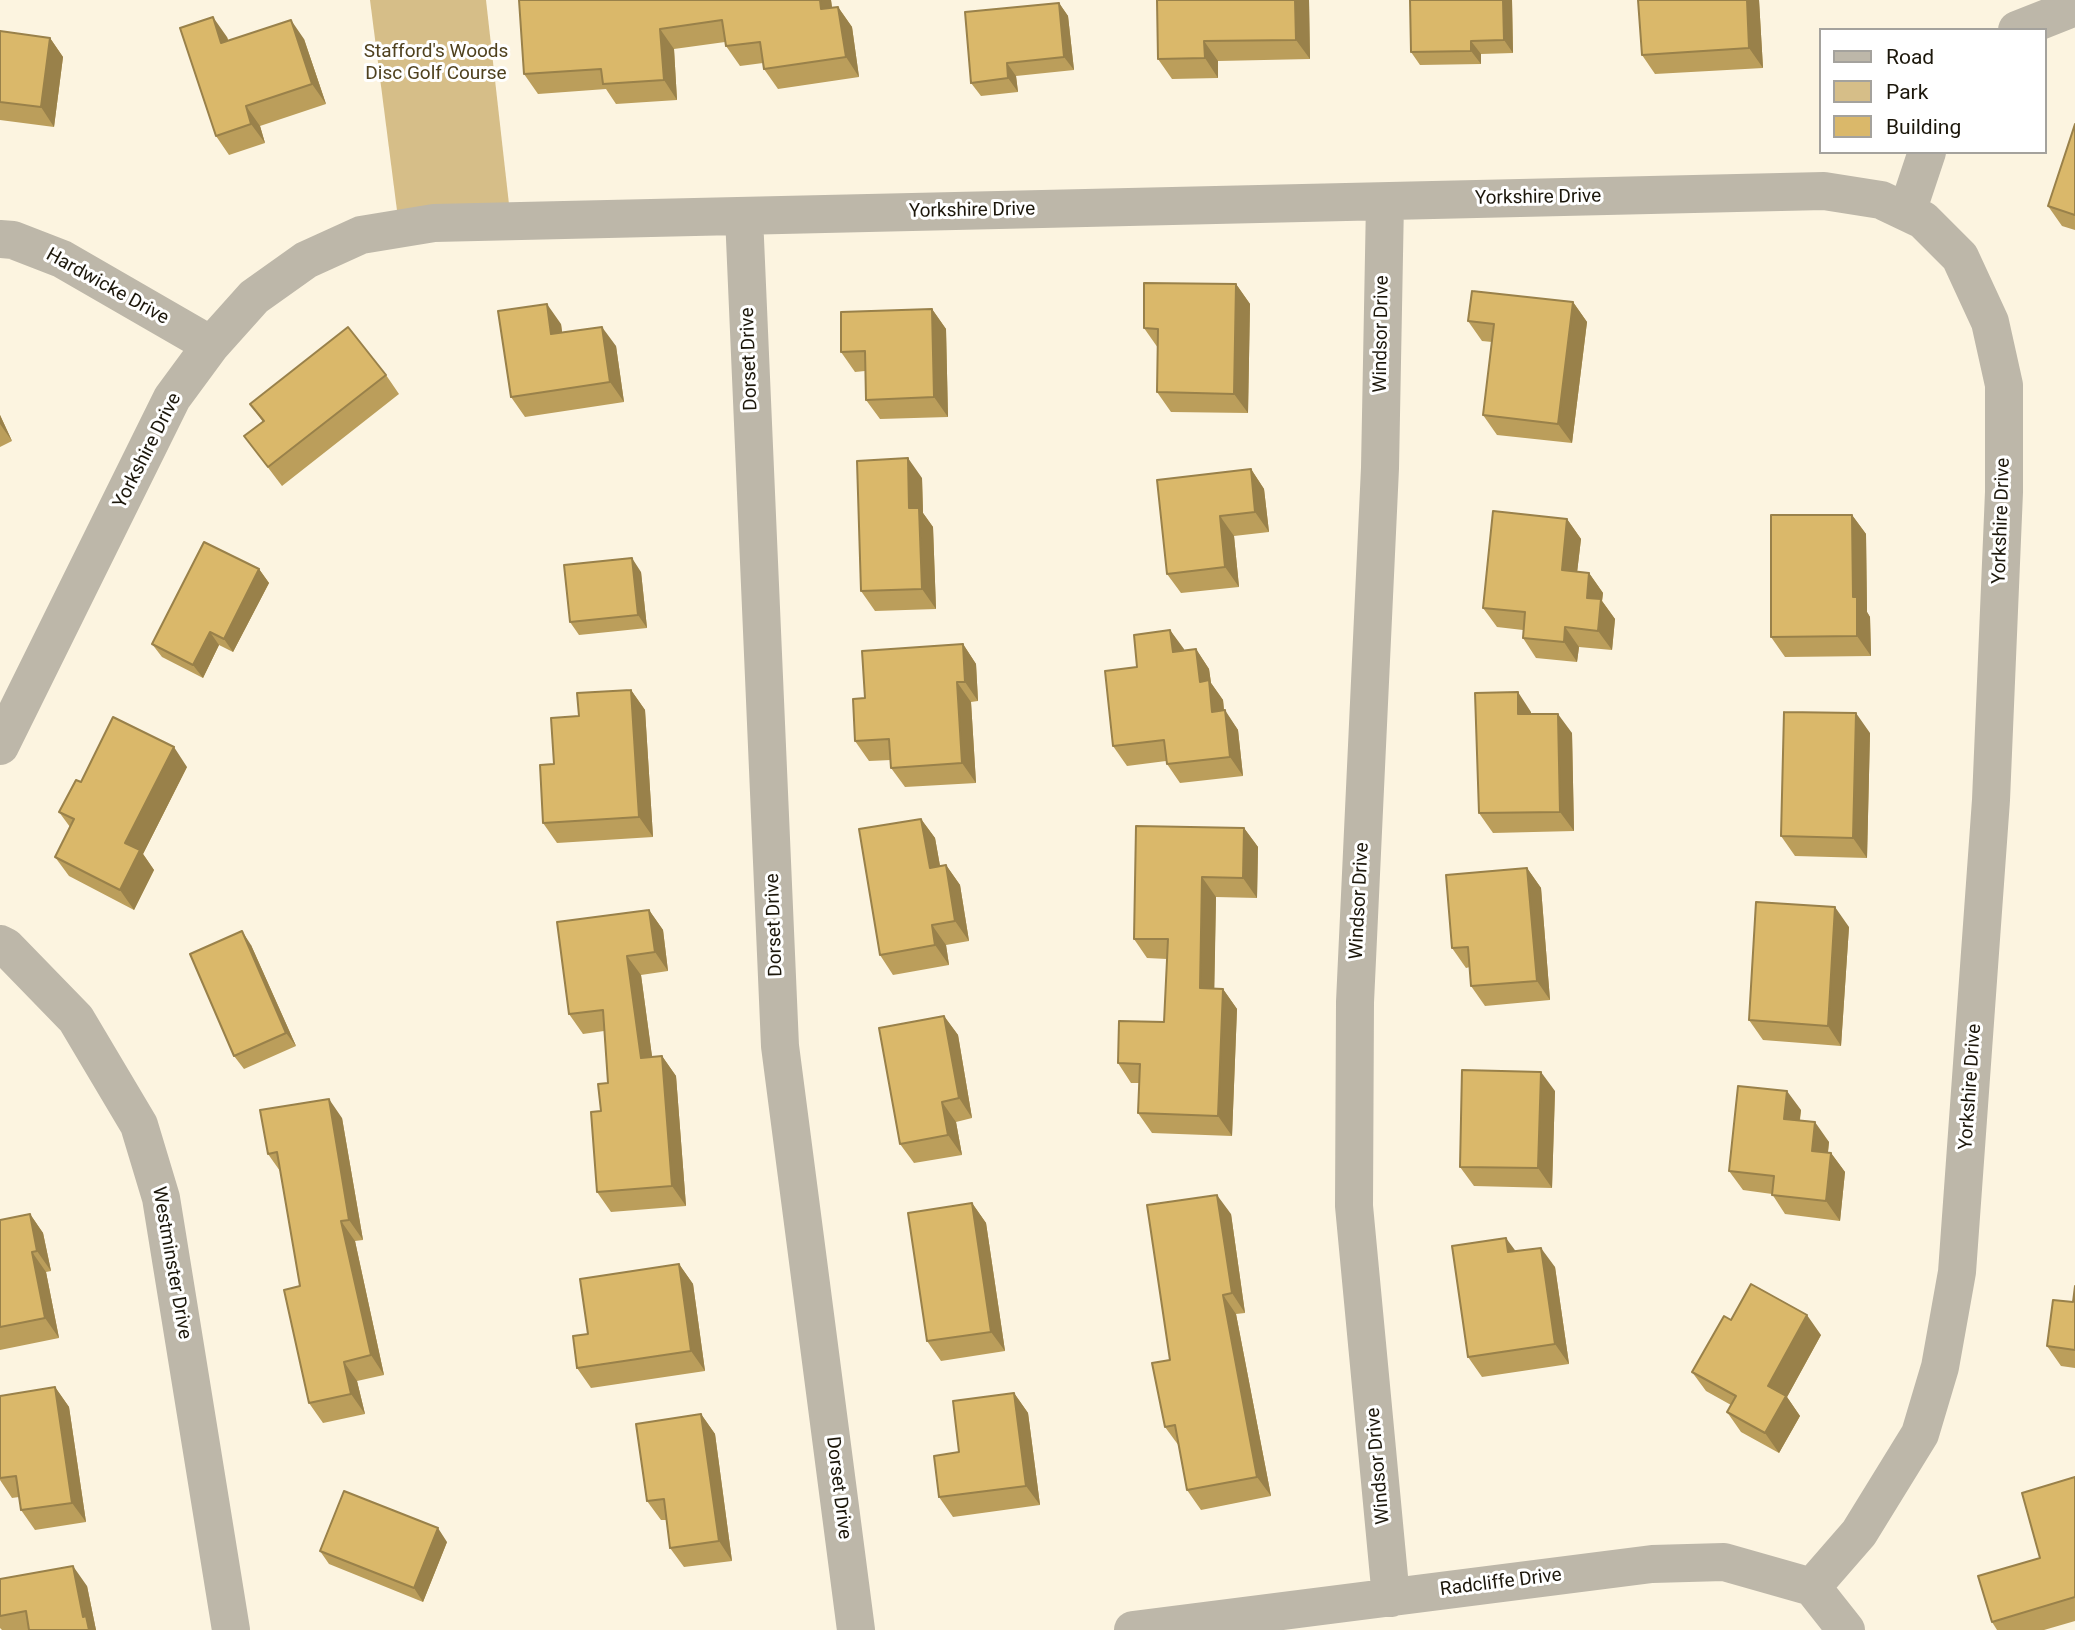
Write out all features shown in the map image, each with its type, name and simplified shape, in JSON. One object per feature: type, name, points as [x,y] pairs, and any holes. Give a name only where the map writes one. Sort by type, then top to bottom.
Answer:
[{"type":"street","points":[[2022,28],[2075,7]]},
{"type":"street","points":[[1907,212],[1926,154]]},
{"type":"street","name":"Yorkshire Drive","points":[[0,746],[172,398],[211,345],[254,297],[306,260],[361,235],[434,223],[1824,191],[1881,200],[1907,212],[1923,220],[1960,257],[1990,322],[2004,385],[2004,492],[1991,800],[1957,1272],[1940,1367],[1920,1434],[1859,1533],[1812,1587]]},
{"type":"street","name":"Windsor Drive","points":[[1385,202],[1380,468],[1355,1002],[1354,1206],[1391,1598]]},
{"type":"street","name":"Dorset Drive","points":[[744,216],[780,1046],[856,1630]]},
{"type":"street","name":"Hardwicke Drive","points":[[0,239],[13,240],[62,259],[211,345]]},
{"type":"street","name":"Westminster Drive","points":[[0,944],[76,1019],[139,1125],[162,1198],[231,1630]]},
{"type":"street","name":"Radcliffe Drive","points":[[1133,1630],[1652,1564],[1724,1562],[1812,1587]]},
{"type":"street","points":[[1812,1587],[1846,1630]]},
{"type":"green space","name":"Stafford's Woods Disc Golf Course","points":[[370,0],[486,0],[511,222],[400,234]]},
{"type":"building","points":[[519,0],[820,0],[821,9],[838,7],[846,57],[764,69],[760,42],[726,46],[722,20],[660,29],[664,80],[603,84],[601,69],[524,74]]},
{"type":"building","points":[[1157,0],[1295,0],[1296,40],[1204,41],[1205,58],[1158,59]]},
{"type":"building","points":[[1410,0],[1503,0],[1504,40],[1471,41],[1471,51],[1411,52]]},
{"type":"building","points":[[1638,0],[1747,0],[1749,48],[1642,55]]},
{"type":"building","points":[[1059,3],[1064,57],[1007,63],[1008,78],[971,83],[965,12]]},
{"type":"building","points":[[213,17],[221,43],[291,20],[312,84],[246,106],[251,124],[216,136],[180,28]]},
{"type":"building","points":[[0,31],[50,38],[41,107],[0,102]]},
{"type":"building","points":[[2075,124],[2075,215],[2048,206]]},
{"type":"building","points":[[1144,283],[1236,284],[1234,394],[1157,392],[1158,329],[1144,328]]},
{"type":"building","points":[[1472,291],[1573,302],[1558,424],[1483,415],[1494,324],[1468,321]]},
{"type":"building","points":[[547,304],[551,334],[602,327],[610,382],[511,397],[498,311]]},
{"type":"building","points":[[932,309],[934,397],[866,400],[865,351],[841,352],[841,312]]},
{"type":"building","points":[[348,327],[386,375],[268,467],[244,436],[264,421],[250,404]]},
{"type":"building","points":[[908,458],[909,508],[919,508],[922,589],[861,591],[857,461]]},
{"type":"building","points":[[1251,469],[1255,512],[1220,516],[1225,567],[1167,574],[1157,480]]},
{"type":"building","points":[[1493,511],[1567,519],[1562,570],[1589,573],[1587,598],[1601,599],[1598,631],[1565,627],[1564,642],[1523,638],[1525,612],[1483,608]]},
{"type":"building","points":[[1771,515],[1852,515],[1853,597],[1857,597],[1857,636],[1771,637]]},
{"type":"building","points":[[204,542],[259,569],[224,639],[210,632],[193,665],[152,644]]},
{"type":"building","points":[[632,558],[638,615],[570,622],[564,565]]},
{"type":"building","points":[[1170,630],[1173,652],[1196,649],[1200,682],[1209,680],[1212,712],[1225,710],[1230,757],[1167,764],[1164,740],[1113,746],[1105,671],[1137,667],[1134,635]]},
{"type":"building","points":[[963,644],[965,682],[957,682],[962,763],[891,768],[889,739],[855,741],[853,699],[865,698],[862,651]]},
{"type":"building","points":[[631,690],[639,817],[543,823],[540,765],[554,764],[551,718],[579,716],[577,693]]},
{"type":"building","points":[[1518,692],[1518,714],[1558,714],[1560,812],[1479,813],[1475,693]]},
{"type":"building","points":[[1784,712],[1856,713],[1853,838],[1781,836]]},
{"type":"building","points":[[113,717],[174,747],[125,843],[140,850],[120,890],[55,857],[74,819],[59,812],[76,780],[81,782]]},
{"type":"building","points":[[921,819],[930,868],[946,865],[955,921],[932,925],[935,945],[880,955],[859,829]]},
{"type":"building","points":[[1136,826],[1244,828],[1243,878],[1202,877],[1200,988],[1223,989],[1218,1116],[1138,1113],[1140,1064],[1118,1063],[1119,1021],[1164,1022],[1168,939],[1134,939]]},
{"type":"building","points":[[1527,868],[1537,981],[1471,986],[1468,947],[1452,948],[1446,875]]},
{"type":"building","points":[[1756,902],[1835,907],[1828,1026],[1749,1020]]},
{"type":"building","points":[[649,910],[655,952],[627,956],[641,1058],[662,1056],[672,1186],[597,1192],[591,1112],[601,1111],[598,1084],[608,1083],[603,1010],[569,1014],[557,922]]},
{"type":"building","points":[[242,931],[286,1033],[234,1056],[190,954]]},
{"type":"building","points":[[944,1016],[959,1098],[942,1102],[948,1135],[900,1144],[879,1028]]},
{"type":"building","points":[[1462,1070],[1541,1072],[1538,1168],[1460,1167]]},
{"type":"building","points":[[1738,1086],[1787,1091],[1784,1119],[1815,1122],[1812,1151],[1831,1153],[1826,1201],[1772,1195],[1774,1176],[1729,1171]]},
{"type":"building","points":[[329,1099],[349,1220],[341,1221],[371,1355],[344,1362],[351,1394],[309,1403],[284,1290],[300,1286],[277,1152],[268,1154],[260,1110]]},
{"type":"building","points":[[1217,1195],[1232,1293],[1223,1295],[1257,1477],[1187,1490],[1175,1425],[1165,1427],[1152,1363],[1170,1360],[1147,1205]]},
{"type":"building","points":[[972,1203],[991,1332],[927,1341],[908,1213]]},
{"type":"building","points":[[30,1214],[37,1251],[32,1252],[45,1318],[0,1327],[0,1220]]},
{"type":"building","points":[[1506,1238],[1508,1252],[1541,1248],[1555,1344],[1468,1357],[1452,1246]]},
{"type":"building","points":[[679,1264],[691,1351],[577,1368],[573,1336],[588,1334],[580,1279]]},
{"type":"building","points":[[1751,1284],[1807,1315],[1768,1386],[1786,1396],[1765,1433],[1727,1412],[1736,1396],[1692,1372],[1724,1316],[1731,1320]]},
{"type":"building","points":[[2075,1286],[2075,1350],[2047,1346],[2053,1300],[2073,1302]]},
{"type":"building","points":[[55,1387],[72,1503],[21,1510],[16,1476],[0,1478],[0,1396]]},
{"type":"building","points":[[1014,1393],[1026,1486],[939,1497],[934,1456],[959,1452],[953,1401]]},
{"type":"building","points":[[701,1414],[719,1541],[670,1548],[664,1499],[647,1501],[636,1424]]},
{"type":"building","points":[[2075,1477],[2075,1597],[1992,1622],[1978,1576],[2040,1558],[2022,1493]]},
{"type":"building","points":[[344,1491],[438,1528],[414,1588],[320,1551]]},
{"type":"building","points":[[73,1566],[83,1617],[86,1616],[89,1630],[29,1630],[26,1611],[0,1616],[0,1579]]}]
